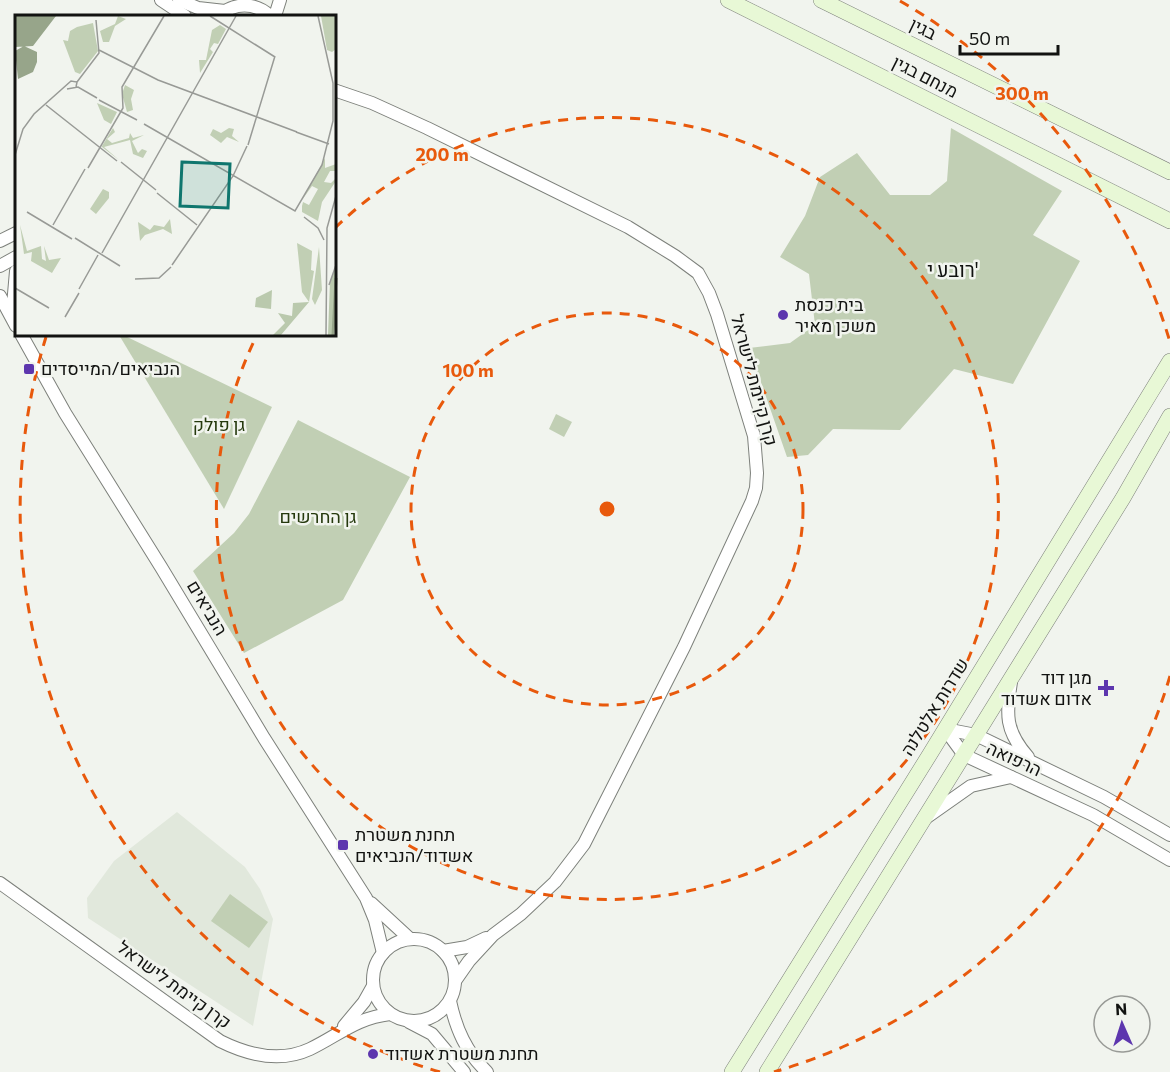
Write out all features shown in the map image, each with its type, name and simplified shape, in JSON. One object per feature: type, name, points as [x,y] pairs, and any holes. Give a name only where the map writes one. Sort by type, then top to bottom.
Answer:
[{"type":"main road","name":"מנחם בגין","points":[[728,0],[1170,221]]},
{"type":"main road","name":"בגין","points":[[821,0],[1170,172]]},
{"type":"main road","name":"שדרות אלטלנה","points":[[732,1072],[1170,361]]},
{"type":"main road","points":[[767,1072],[1123,498],[1170,416]]},
{"type":"street","points":[[161,0],[184,15]]},
{"type":"street","points":[[179,0],[222,14],[236,6],[253,3],[269,15]]},
{"type":"street","points":[[275,15],[280,0]]},
{"type":"street","name":"קרן קיימת לישראל","points":[[336,81],[372,103],[628,227],[698,273],[709,292],[717,314],[755,447],[758,473],[756,488],[746,518],[684,647],[584,844],[555,882],[521,914],[493,935],[469,961],[456,981]]},
{"type":"street","name":"קרן קיימת לישראל","points":[[336,91],[372,103]]},
{"type":"street","points":[[0,241],[15,234]]},
{"type":"street","points":[[0,266],[15,258]]},
{"type":"street","points":[[0,296],[14,322]]},
{"type":"street","points":[[14,322],[15,296]]},
{"type":"street","name":"הנביאים","points":[[22,336],[65,413],[264,738],[366,898],[375,920],[383,953]]},
{"type":"street","points":[[1012,677],[1007,708],[1009,726],[1019,747],[1033,762]]},
{"type":"street","name":"הרפואה","points":[[945,729],[976,735],[1104,797],[1170,835]]},
{"type":"street","name":"הרפואה","points":[[945,729],[964,755],[1093,815],[1170,860]]},
{"type":"street","points":[[925,818],[971,786],[1011,777]]},
{"type":"street","name":"קרן קיימת לישראל","points":[[0,883],[220,1041],[243,1053],[274,1056],[309,1050],[340,1030],[373,1016],[390,1014]]},
{"type":"street","name":"הנביאים","points":[[366,898],[410,939]]},
{"type":"street","name":"קרן קיימת לישראל","points":[[443,951],[466,947],[493,935]]},
{"type":"street","points":[[408,1021],[418,1021],[436,1015],[450,1001],[456,981],[450,959],[428,941],[410,939],[391,946],[383,953],[376,963],[373,974],[376,997],[390,1014],[432,1034],[465,1072]]},
{"type":"street","name":"קרן קיימת לישראל","points":[[340,1030],[364,1002],[373,986]]},
{"type":"street","points":[[450,1001],[461,1038],[487,1072]]},
{"type":"shaded area","points":[[177,812],[245,867],[260,889],[273,919],[253,1026],[88,918],[87,898],[114,861]]},
{"type":"green space","points":[[951,128],[1062,191],[1033,235],[1080,261],[1013,384],[954,369],[900,430],[833,429],[808,455],[787,457],[749,348],[790,343],[815,325],[809,274],[780,257],[805,216],[820,177],[857,153],[890,195],[930,195],[947,181]]},
{"type":"green space","name":"גן פולק","points":[[120,336],[125,336],[272,407],[224,509]]},
{"type":"green space","points":[[556,414],[572,422],[564,437],[549,429]]},
{"type":"green space","name":"גן החרשים","points":[[298,420],[410,477],[343,600],[244,653],[193,571],[234,533],[249,514]]},
{"type":"green space","points":[[230,894],[268,922],[249,948],[211,921]]},
{"type":"place","name":"בית כנסת משכן מאיר","points":[[783,315]]},
{"type":"place","name":"הנביאים/המייסדים","points":[[29,369]]},
{"type":"place","name":"מגן דוד אדום אשדוד","points":[[1106,688]]},
{"type":"place","name":"תחנת משטרת אשדוד/הנביאים","points":[[343,845]]},
{"type":"place","name":"תחנת משטרת אשדוד","points":[[373,1054]]},
{"type":"district","name":"רובע י'","points":[[953,270]]}]
